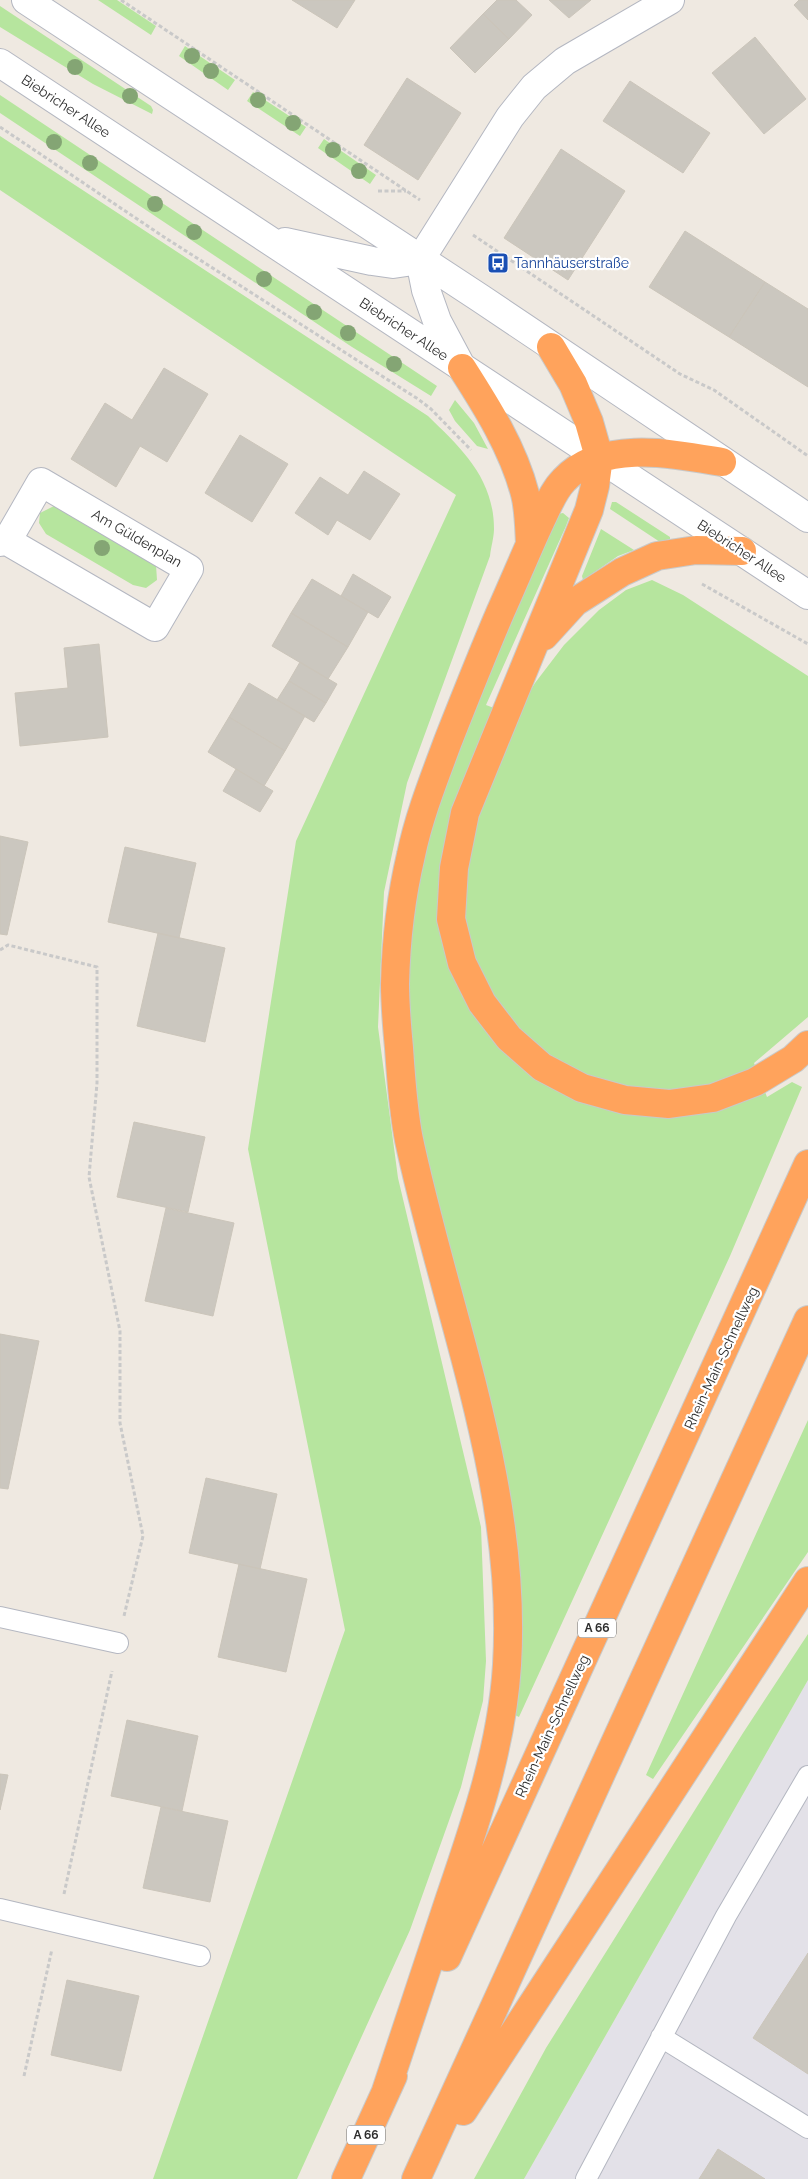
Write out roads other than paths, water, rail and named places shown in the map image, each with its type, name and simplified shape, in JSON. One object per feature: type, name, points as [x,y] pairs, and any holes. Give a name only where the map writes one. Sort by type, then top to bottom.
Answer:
[{"type":"highway","points":[[551,347],[573,384],[589,422],[599,457],[595,486],[589,510],[465,813],[454,868],[451,919],[462,963],[482,1003],[508,1038],[542,1067],[582,1088],[625,1100],[669,1104],[713,1098],[755,1082],[793,1059],[808,1045]]},
{"type":"highway","points":[[462,368],[488,409],[517,468],[526,496],[530,543]]},
{"type":"highway","points":[[386,2091],[483,1802],[499,1726],[507,1666],[507,1604],[503,1550],[495,1495],[479,1418],[409,1136],[400,1071],[395,986],[399,918],[411,854],[430,791],[476,668],[530,543],[555,491],[562,481],[576,469],[599,457],[639,453],[672,453],[722,462]]},
{"type":"highway","points":[[532,648],[575,602],[622,572],[657,556],[696,550],[742,551]]},
{"type":"highway","name":"Rhein-Main-Schnellweg","points":[[346,2179],[808,1164]]},
{"type":"highway","points":[[417,2179],[808,1320]]},
{"type":"highway","points":[[417,2179],[808,1581]]},
{"type":"main road","points":[[26,0],[722,462],[808,517]]},
{"type":"main road","points":[[462,368],[437,321],[426,290],[420,260],[510,117],[534,87],[565,61],[670,0]]},
{"type":"main road","name":"Biebricher Allee","points":[[0,63],[808,594]]},
{"type":"main road","points":[[266,237],[372,261],[393,264],[420,260]]},
{"type":"main road","name":"Am Güldenplan","points":[[41,482],[189,569],[155,627],[3,541],[41,482]]},
{"type":"lane","points":[[0,1617],[118,1643]]},
{"type":"lane","points":[[586,2179],[726,1916],[808,1776]]},
{"type":"lane","points":[[0,1909],[200,1956]]},
{"type":"lane","points":[[661,2037],[808,2128]]},
{"type":"place","name":"Tannhäuserstraße","points":[[498,263]]}]
